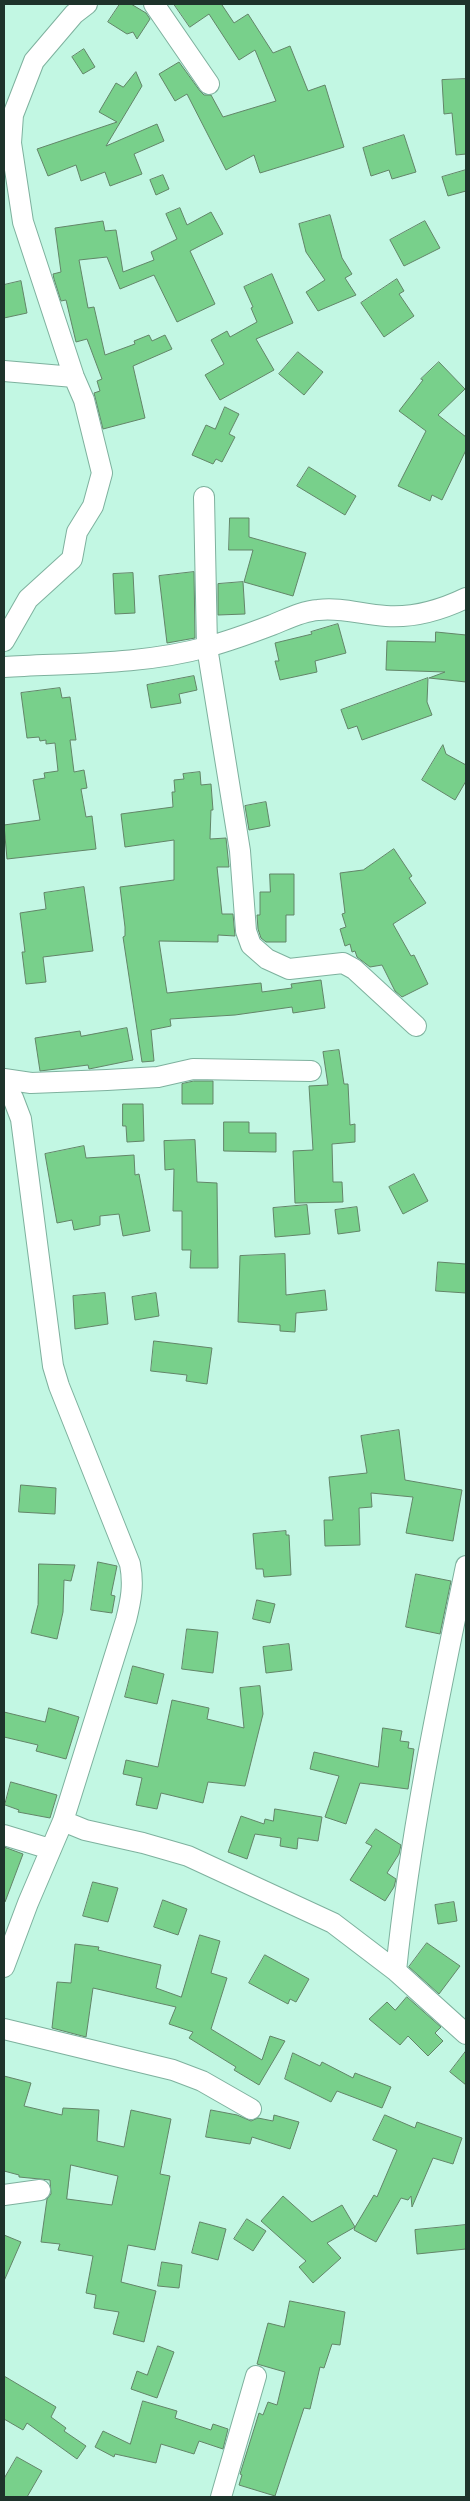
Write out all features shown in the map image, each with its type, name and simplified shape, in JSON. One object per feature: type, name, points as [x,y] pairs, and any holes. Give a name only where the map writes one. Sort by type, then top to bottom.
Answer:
[{"type":"street","points":[[4,641],[28,600],[72,560],[77,532],[92,506],[102,473],[84,400],[74,377],[23,222],[11,143],[13,115],[34,61],[74,14],[87,4]]},
{"type":"street","points":[[154,4],[209,84]]},
{"type":"street","points":[[4,371],[74,377]]},
{"type":"street","points":[[204,497],[206,647],[240,852],[246,931],[251,945],[267,959],[289,969],[343,963],[354,969],[416,1026]]},
{"type":"street","points":[[4,667],[126,660],[206,647],[317,610],[341,609],[386,616],[409,615],[431,612],[466,598]]},
{"type":"street","points":[[4,1079],[31,1083],[107,1080],[158,1077],[193,1069],[311,1071]]},
{"type":"street","points":[[4,1089],[13,1098],[20,1119],[53,1366],[59,1386],[130,1564],[133,1579],[132,1596],[126,1620],[63,1821],[50,1849],[4,1967]]},
{"type":"street","points":[[396,1971],[404,1891],[414,1830],[434,1718],[466,1566]]},
{"type":"street","points":[[63,1821],[85,1830],[143,1843],[188,1856],[333,1923],[396,1971],[466,2034]]},
{"type":"street","points":[[4,1835],[50,1849]]},
{"type":"street","points":[[4,2029],[173,2070],[202,2080],[251,2110]]},
{"type":"street","points":[[4,2195],[40,2190]]},
{"type":"street","points":[[221,2497],[256,2376]]},
{"type":"building","points":[[120,4],[131,4],[146,13],[150,19],[137,39],[133,32],[127,34],[108,22]]},
{"type":"building","points":[[174,4],[225,4],[222,5],[234,23],[248,14],[273,53],[290,46],[308,91],[325,85],[344,147],[260,173],[254,155],[226,170],[187,94],[175,101],[159,74],[179,62],[200,91],[204,95],[211,95],[223,117],[276,101],[255,50],[239,60],[209,14],[190,27]]},
{"type":"building","points":[[84,49],[95,67],[83,74],[72,57]]},
{"type":"building","points":[[136,72],[142,86],[106,146],[157,124],[164,141],[134,154],[142,174],[110,186],[105,172],[81,181],[76,165],[48,176],[37,149],[117,122],[99,112],[116,83],[123,87]]},
{"type":"building","points":[[466,79],[466,154],[456,155],[452,113],[444,114],[442,80]]},
{"type":"building","points":[[404,135],[416,172],[392,179],[389,170],[371,176],[363,148]]},
{"type":"building","points":[[466,170],[466,191],[448,196],[442,177]]},
{"type":"building","points":[[163,175],[169,189],[156,195],[150,180]]},
{"type":"building","points":[[180,208],[187,225],[211,212],[223,234],[190,251],[215,304],[177,322],[154,275],[120,289],[107,257],[79,260],[88,308],[94,307],[105,355],[135,344],[134,341],[149,335],[152,341],[165,335],[172,349],[133,366],[145,418],[103,429],[94,393],[100,391],[97,381],[102,379],[87,339],[76,342],[66,300],[61,301],[54,279],[53,274],[61,272],[55,228],[103,221],[105,231],[116,230],[123,272],[154,260],[151,252],[177,239],[166,214]]},
{"type":"building","points":[[330,215],[342,258],[352,274],[345,278],[356,295],[318,311],[306,292],[325,280],[306,252],[299,224]]},
{"type":"building","points":[[425,221],[440,248],[404,266],[390,240]]},
{"type":"building","points":[[272,274],[293,323],[256,339],[274,370],[220,400],[205,375],[224,364],[211,340],[227,331],[230,337],[257,322],[244,287]]},
{"type":"building","points":[[397,279],[404,291],[399,294],[414,316],[384,337],[361,303]]},
{"type":"building","points":[[21,281],[27,313],[4,318],[4,285]]},
{"type":"building","points":[[298,352],[323,372],[304,395],[279,374]]},
{"type":"building","points":[[439,362],[465,389],[438,415],[466,437],[466,450],[442,500],[432,495],[430,501],[398,486],[426,431],[399,411],[423,380],[421,379]]},
{"type":"building","points":[[225,407],[239,414],[229,434],[235,437],[222,462],[216,459],[213,464],[192,455],[206,425],[215,429]]},
{"type":"building","points":[[309,467],[356,496],[345,515],[297,486]]},
{"type":"building","points":[[230,518],[249,518],[249,537],[306,553],[293,596],[244,582],[253,550],[229,550]]},
{"type":"building","points":[[194,572],[195,638],[167,643],[159,576]]},
{"type":"building","points":[[133,573],[135,613],[115,614],[113,574]]},
{"type":"building","points":[[243,582],[245,614],[218,615],[218,584]]},
{"type":"building","points":[[338,624],[346,653],[315,661],[317,672],[280,680],[275,661],[279,661],[275,643],[312,634],[311,632]]},
{"type":"building","points":[[436,632],[466,635],[466,682],[429,678],[445,672],[386,670],[387,641],[435,642]]},
{"type":"building","points":[[194,676],[197,690],[179,694],[181,703],[151,708],[147,685]]},
{"type":"building","points":[[428,678],[427,702],[432,715],[362,740],[357,726],[348,729],[341,710]]},
{"type":"building","points":[[60,688],[62,698],[70,697],[76,740],[70,740],[74,772],[84,770],[87,788],[81,789],[86,817],[92,816],[96,849],[7,859],[4,825],[40,820],[33,780],[45,778],[44,773],[58,771],[55,743],[46,744],[46,740],[40,741],[39,737],[27,738],[21,693]]},
{"type":"building","points":[[443,745],[446,754],[466,765],[466,781],[455,800],[422,780]]},
{"type":"building","points":[[200,772],[201,785],[211,784],[213,810],[211,810],[210,839],[226,838],[229,867],[217,867],[222,914],[233,914],[235,936],[218,935],[218,942],[159,941],[167,993],[261,983],[262,992],[292,988],[291,984],[321,980],[325,1008],[293,1013],[292,1007],[235,1015],[170,1019],[171,1026],[151,1030],[154,1061],[142,1062],[123,937],[125,936],[125,927],[120,887],[174,880],[174,840],[125,847],[121,814],[173,807],[172,792],[175,792],[174,780],[184,779],[183,774]]},
{"type":"building","points":[[266,802],[270,826],[249,830],[245,806]]},
{"type":"building","points":[[394,849],[412,876],[409,878],[426,903],[393,924],[411,956],[414,955],[428,984],[402,997],[395,991],[382,965],[370,967],[357,957],[355,951],[352,952],[350,944],[345,946],[340,929],[346,927],[342,914],[345,913],[340,873],[363,870]]},
{"type":"building","points":[[270,874],[294,874],[294,915],[286,915],[286,942],[266,942],[261,938],[258,929],[257,915],[260,915],[260,892],[270,892]]},
{"type":"building","points":[[84,887],[93,951],[43,957],[46,982],[26,984],[22,952],[25,952],[20,913],[46,909],[44,893]]},
{"type":"building","points":[[127,1028],[133,1060],[89,1069],[88,1065],[40,1071],[35,1038],[80,1031],[81,1036]]},
{"type":"building","points":[[339,1050],[344,1084],[348,1084],[350,1125],[355,1124],[355,1142],[332,1144],[333,1182],[342,1182],[343,1202],[295,1203],[293,1151],[313,1150],[309,1086],[328,1085],[323,1052]]},
{"type":"building","points":[[194,1081],[213,1081],[213,1104],[182,1104],[182,1084]]},
{"type":"building","points":[[123,1104],[143,1104],[144,1141],[127,1142],[126,1126],[123,1126]]},
{"type":"building","points":[[224,1122],[249,1122],[249,1133],[276,1133],[276,1152],[224,1151]]},
{"type":"building","points":[[195,1140],[197,1182],[217,1183],[218,1268],[190,1268],[191,1250],[182,1250],[182,1211],[173,1211],[174,1169],[165,1170],[164,1141]]},
{"type":"building","points":[[84,1146],[86,1158],[134,1155],[135,1175],[139,1174],[150,1231],[123,1236],[119,1214],[100,1216],[100,1225],[74,1230],[72,1220],[57,1223],[45,1154]]},
{"type":"building","points":[[414,1174],[428,1201],[403,1214],[389,1187]]},
{"type":"building","points":[[307,1205],[310,1234],[275,1237],[273,1208]]},
{"type":"building","points":[[357,1207],[360,1231],[338,1234],[335,1210]]},
{"type":"building","points":[[285,1254],[286,1295],[325,1290],[327,1310],[296,1313],[295,1332],[280,1331],[280,1325],[238,1322],[240,1256]]},
{"type":"building","points":[[438,1262],[466,1264],[466,1293],[436,1291]]},
{"type":"building","points":[[105,1293],[108,1324],[75,1329],[73,1296]]},
{"type":"building","points":[[156,1293],[159,1316],[135,1320],[132,1297]]},
{"type":"building","points":[[154,1341],[212,1348],[207,1384],[186,1381],[187,1375],[151,1371]]},
{"type":"building","points":[[399,1430],[405,1480],[462,1490],[453,1541],[406,1533],[413,1497],[371,1493],[372,1507],[359,1508],[360,1545],[325,1546],[324,1520],[333,1520],[329,1477],[367,1473],[361,1436]]},
{"type":"building","points":[[21,1485],[56,1488],[55,1514],[19,1512]]},
{"type":"building","points":[[286,1531],[286,1535],[289,1535],[291,1575],[264,1577],[263,1569],[256,1569],[253,1534]]},
{"type":"building","points":[[98,1562],[117,1566],[111,1595],[115,1596],[112,1613],[91,1610]]},
{"type":"building","points":[[39,1564],[75,1565],[71,1581],[64,1580],[63,1612],[57,1639],[31,1633],[38,1605]]},
{"type":"building","points":[[416,1574],[451,1581],[440,1634],[406,1627]]},
{"type":"building","points":[[257,1600],[275,1604],[270,1623],[253,1619]]},
{"type":"building","points":[[187,1629],[218,1632],[213,1673],[182,1669]]},
{"type":"building","points":[[289,1644],[292,1670],[266,1673],[263,1647]]},
{"type":"building","points":[[133,1666],[164,1674],[157,1704],[125,1697]]},
{"type":"building","points":[[260,1686],[263,1714],[245,1786],[208,1782],[203,1803],[161,1793],[157,1809],[136,1805],[142,1778],[123,1774],[126,1760],[158,1767],[172,1700],[209,1708],[207,1719],[244,1728],[240,1688]]},
{"type":"building","points":[[49,1708],[79,1717],[66,1759],[36,1751],[38,1745],[4,1737],[4,1712],[45,1722]]},
{"type":"building","points":[[383,1728],[402,1731],[400,1741],[409,1742],[408,1748],[414,1749],[408,1789],[360,1783],[346,1824],[325,1817],[339,1776],[310,1769],[314,1752],[378,1767]]},
{"type":"building","points":[[11,1782],[57,1795],[50,1818],[18,1812],[19,1810],[5,1805]]},
{"type":"building","points":[[275,1809],[322,1817],[318,1841],[298,1838],[297,1849],[280,1846],[281,1838],[255,1834],[247,1859],[228,1852],[241,1816],[264,1824],[265,1819],[273,1821]]},
{"type":"building","points":[[376,1829],[401,1845],[399,1854],[387,1873],[396,1879],[394,1887],[385,1901],[350,1880],[372,1846],[366,1843]]},
{"type":"building","points":[[4,1847],[23,1854],[5,1902],[4,1901]]},
{"type":"building","points":[[93,1882],[118,1888],[108,1922],[83,1916]]},
{"type":"building","points":[[163,1900],[187,1909],[178,1935],[154,1927]]},
{"type":"building","points":[[454,1902],[457,1921],[438,1924],[435,1905]]},
{"type":"building","points":[[200,1935],[220,1941],[211,1973],[227,1978],[211,2029],[262,2060],[270,2036],[285,2041],[259,2085],[234,2070],[236,2067],[189,2038],[193,2032],[169,2024],[176,2007],[93,1988],[86,2037],[52,2028],[57,1982],[71,1983],[75,1944],[99,1947],[98,1950],[161,1965],[156,1988],[181,1997]]},
{"type":"building","points":[[427,1943],[460,1966],[439,1994],[409,1967]]},
{"type":"building","points":[[265,1955],[309,1979],[296,2002],[290,1999],[288,2004],[249,1983]]},
{"type":"building","points":[[407,1997],[441,2027],[435,2033],[443,2041],[428,2056],[408,2036],[400,2045],[369,2019],[387,2002],[395,2010]]},
{"type":"building","points":[[466,2051],[466,2085],[450,2072]]},
{"type":"building","points":[[293,2053],[320,2066],[322,2062],[353,2078],[355,2073],[391,2087],[382,2108],[337,2091],[331,2102],[285,2079]]},
{"type":"building","points":[[4,2076],[31,2083],[24,2106],[62,2115],[63,2108],[99,2110],[97,2141],[124,2147],[131,2110],[171,2119],[160,2174],[170,2176],[155,2250],[128,2245],[121,2282],[156,2291],[144,2342],[113,2334],[119,2312],[94,2308],[96,2295],[86,2293],[93,2256],[58,2250],[60,2244],[41,2242],[47,2199],[51,2194],[50,2180],[19,2177],[19,2175],[4,2171]],"holes":[[[71,2165],[118,2176],[112,2205],[67,2199]]]},
{"type":"building","points":[[211,2110],[237,2115],[251,2121],[258,2118],[273,2121],[274,2115],[299,2122],[290,2149],[252,2137],[250,2144],[206,2137]]},
{"type":"building","points":[[385,2115],[415,2128],[417,2122],[462,2138],[453,2164],[433,2158],[412,2207],[411,2196],[408,2200],[401,2198],[376,2242],[354,2230],[374,2195],[377,2197],[397,2150],[373,2140]]},
{"type":"building","points":[[283,2196],[312,2222],[342,2205],[355,2227],[327,2243],[341,2258],[313,2283],[299,2267],[306,2261],[261,2221]]},
{"type":"building","points":[[247,2219],[266,2231],[253,2251],[234,2239]]},
{"type":"building","points":[[200,2222],[226,2229],[218,2260],[192,2253]]},
{"type":"building","points":[[466,2225],[466,2249],[417,2254],[415,2230]]},
{"type":"building","points":[[4,2235],[21,2242],[4,2281]]},
{"type":"building","points":[[162,2262],[182,2265],[179,2288],[158,2286]]},
{"type":"building","points":[[290,2301],[345,2312],[340,2345],[332,2344],[324,2368],[320,2367],[310,2409],[304,2408],[275,2496],[239,2485],[242,2475],[240,2474],[259,2413],[263,2415],[268,2402],[277,2405],[285,2372],[257,2364],[268,2323],[284,2327]]},
{"type":"building","points":[[158,2346],[174,2352],[157,2398],[131,2389],[137,2371],[147,2375]]},
{"type":"building","points":[[4,2376],[56,2407],[51,2417],[66,2428],[64,2431],[86,2446],[77,2459],[27,2423],[23,2430],[4,2419]]},
{"type":"building","points":[[143,2401],[177,2411],[175,2418],[211,2430],[213,2424],[228,2429],[223,2449],[199,2441],[194,2454],[161,2444],[156,2463],[115,2454],[114,2457],[95,2447],[103,2431],[130,2444]]},
{"type":"building","points":[[17,2457],[42,2471],[27,2497],[4,2497],[4,2479]]}]
